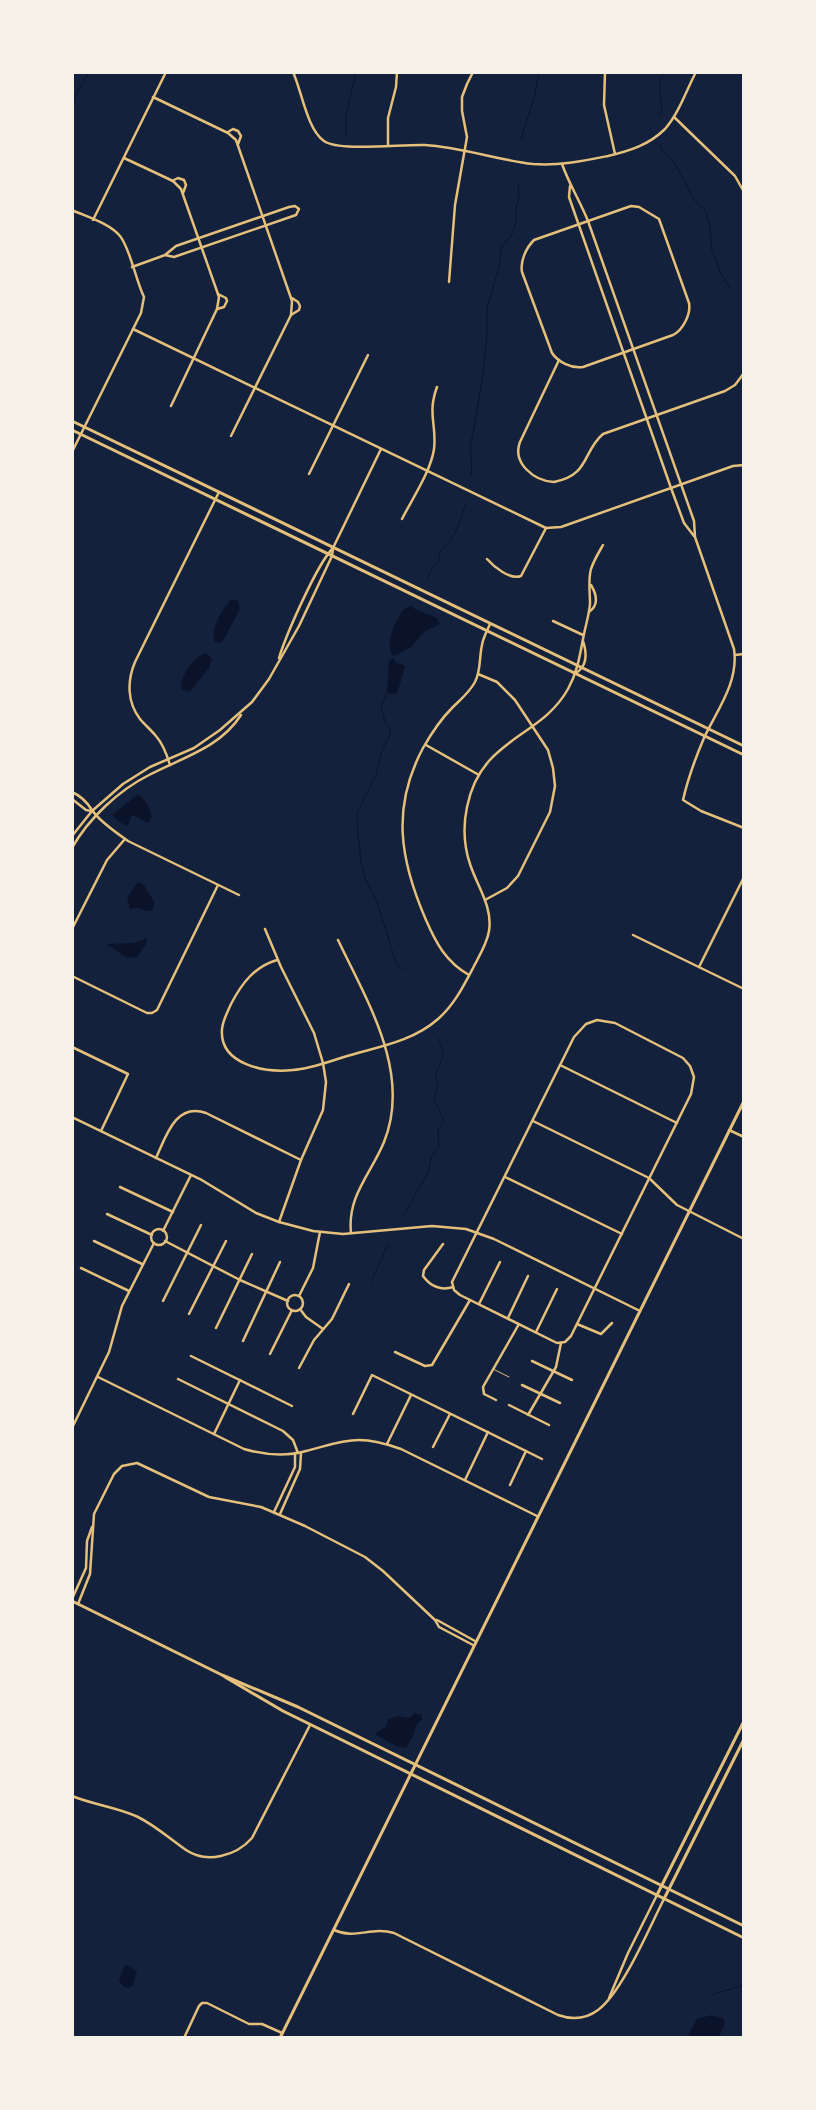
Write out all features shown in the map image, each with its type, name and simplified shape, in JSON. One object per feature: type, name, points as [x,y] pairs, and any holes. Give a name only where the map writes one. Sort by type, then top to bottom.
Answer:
[{"type":"street","points":[[93,220],[166,72]]},
{"type":"street","points":[[294,72],[312,125],[322,139],[338,146],[430,146],[533,164],[562,164],[615,154],[633,150],[650,141],[674,118],[696,72]]},
{"type":"street","points":[[388,145],[388,118],[396,87],[397,72]]},
{"type":"street","points":[[449,282],[454,218],[467,137],[462,110],[462,97],[466,84],[474,72]]},
{"type":"street","points":[[604,72],[604,105],[615,154]]},
{"type":"street","points":[[153,97],[227,132],[238,144],[293,306],[291,315],[232,436]]},
{"type":"street","points":[[674,118],[734,174],[744,192]]},
{"type":"street","points":[[227,132],[233,129],[238,130],[241,136],[238,144]]},
{"type":"street","points":[[124,158],[178,185],[183,193],[218,294],[217,309],[171,406]]},
{"type":"street","points":[[562,164],[570,186],[578,195],[588,221],[681,484],[694,521],[695,537],[732,642],[735,656],[732,681],[692,767],[683,800],[702,811],[744,828]]},
{"type":"street","points":[[172,181],[178,178],[184,180],[186,185],[183,193]]},
{"type":"street","points":[[570,186],[569,198],[646,418],[684,523],[695,537]]},
{"type":"street","points":[[132,268],[165,255],[172,248],[199,238],[293,206],[299,209],[296,215],[202,248],[174,257],[165,255]]},
{"type":"street","points":[[631,206],[639,207],[653,214],[660,222],[688,303],[689,311],[682,327],[677,333],[580,368],[559,360],[552,354],[522,272],[522,264],[529,246],[534,240],[588,221],[631,206]]},
{"type":"street","points":[[72,210],[110,228],[120,235],[144,297],[143,308],[72,452]]},
{"type":"street","points":[[217,309],[224,307],[227,301],[226,298],[218,294]]},
{"type":"street","points":[[291,298],[298,302],[300,306],[299,310],[291,315]]},
{"type":"street","points":[[133,329],[546,528],[561,527],[733,466],[744,465]]},
{"type":"street","points":[[309,474],[368,355]]},
{"type":"street","points":[[559,360],[519,446],[519,458],[528,472],[550,482],[572,475],[583,466],[596,441],[603,434],[730,388],[739,381],[744,372]]},
{"type":"street","points":[[402,519],[426,471],[434,450],[432,410],[437,388]]},
{"type":"street","points":[[72,421],[577,667],[744,746]]},
{"type":"street","points":[[72,430],[744,755]]},
{"type":"street","points":[[72,848],[97,815],[139,780],[199,752],[211,744],[235,723],[261,691],[299,626],[332,556],[333,548],[381,449]]},
{"type":"street","points":[[170,765],[157,736],[136,712],[129,691],[130,676],[135,662],[219,492]]},
{"type":"street","points":[[487,559],[492,566],[513,577],[521,576],[546,528]]},
{"type":"street","points":[[576,673],[582,669],[585,658],[583,635],[589,612],[591,570],[603,545]]},
{"type":"street","points":[[277,664],[283,644],[327,554],[333,548]]},
{"type":"street","points":[[589,612],[594,608],[596,596],[590,583]]},
{"type":"street","points":[[553,621],[583,635]]},
{"type":"street","points":[[469,975],[450,962],[439,947],[414,891],[406,866],[402,834],[405,799],[414,768],[425,745],[440,722],[470,690],[478,674],[482,647],[490,624]]},
{"type":"street","points":[[277,960],[256,970],[245,980],[223,1022],[222,1034],[225,1046],[232,1056],[242,1063],[262,1069],[283,1071],[303,1069],[400,1041],[420,1032],[438,1019],[452,1005],[484,946],[489,930],[489,914],[485,900],[469,863],[464,830],[469,799],[479,775],[488,761],[502,746],[557,705],[576,673],[583,640]]},
{"type":"street","points":[[735,656],[744,654]]},
{"type":"street","points":[[478,674],[489,678],[505,689],[532,725],[551,759],[555,777],[553,803],[547,820],[518,876],[507,888],[485,900]]},
{"type":"street","points":[[72,836],[92,811],[133,776],[194,748],[242,713]]},
{"type":"street","points":[[425,745],[479,775]]},
{"type":"street","points":[[72,792],[90,805],[92,811]]},
{"type":"street","points":[[72,799],[86,810],[92,811],[124,838],[218,886],[239,894]]},
{"type":"street","points":[[72,929],[107,860],[124,838]]},
{"type":"street","points":[[699,968],[744,877]]},
{"type":"street","points":[[72,976],[152,1014],[157,1010],[218,886]]},
{"type":"street","points":[[265,929],[277,960],[309,1022],[323,1063],[326,1082],[325,1100],[320,1118],[301,1160],[279,1222]]},
{"type":"street","points":[[633,935],[744,989]]},
{"type":"street","points":[[338,940],[368,1000],[384,1046],[392,1085],[391,1119],[375,1161],[354,1200],[351,1216],[351,1234]]},
{"type":"street","points":[[597,1020],[615,1023],[676,1054],[690,1066],[694,1083],[691,1094],[677,1123],[568,1341],[561,1343],[457,1293],[453,1287],[453,1278],[560,1065],[581,1028],[597,1020]]},
{"type":"street","points":[[72,1047],[128,1074],[102,1131]]},
{"type":"street","points":[[560,1065],[677,1123]]},
{"type":"street","points":[[184,2038],[199,2006],[208,2003],[249,2024],[262,2024],[281,2035],[638,1310],[744,1101]]},
{"type":"street","points":[[156,1158],[177,1118],[186,1113],[197,1111],[206,1113],[301,1160]]},
{"type":"street","points":[[72,1117],[191,1175],[256,1213],[279,1222],[320,1232],[351,1234],[432,1226],[454,1227],[477,1232],[638,1310]]},
{"type":"street","points":[[533,1121],[649,1178],[659,1186],[671,1202],[744,1239]]},
{"type":"street","points":[[729,1130],[744,1137]]},
{"type":"street","points":[[163,1231],[191,1175]]},
{"type":"street","points":[[505,1177],[622,1234]]},
{"type":"street","points":[[120,1187],[173,1212]]},
{"type":"street","points":[[107,1214],[152,1235]]},
{"type":"street","points":[[162,1301],[202,1225]]},
{"type":"street","points":[[152,1235],[157,1230],[163,1231]]},
{"type":"street","points":[[154,1243],[160,1245],[165,1241],[166,1236],[163,1231]]},
{"type":"street","points":[[299,1296],[313,1268],[320,1232]]},
{"type":"street","points":[[72,1428],[109,1352],[118,1315],[154,1243],[152,1235]]},
{"type":"street","points":[[94,1241],[142,1264]]},
{"type":"street","points":[[165,1241],[240,1280],[288,1300]]},
{"type":"street","points":[[189,1314],[226,1241]]},
{"type":"street","points":[[442,1244],[424,1270],[423,1276],[436,1287],[445,1289],[453,1287]]},
{"type":"street","points":[[216,1328],[252,1254]]},
{"type":"street","points":[[243,1341],[280,1262]]},
{"type":"street","points":[[479,1304],[500,1262]]},
{"type":"street","points":[[81,1268],[129,1291]]},
{"type":"street","points":[[508,1318],[528,1276]]},
{"type":"street","points":[[299,1368],[314,1340],[332,1319],[349,1284]]},
{"type":"street","points":[[536,1332],[557,1289]]},
{"type":"street","points":[[288,1300],[294,1295],[299,1296]]},
{"type":"street","points":[[299,1296],[303,1302],[300,1309]]},
{"type":"street","points":[[288,1300],[288,1307],[292,1310]]},
{"type":"street","points":[[395,1352],[425,1366],[432,1365],[470,1300]]},
{"type":"street","points":[[300,1309],[306,1317],[323,1329]]},
{"type":"street","points":[[292,1310],[300,1309]]},
{"type":"street","points":[[270,1354],[292,1310]]},
{"type":"street","points":[[577,1324],[601,1334],[612,1323]]},
{"type":"street","points":[[496,1400],[484,1394],[482,1389],[492,1368],[519,1324]]},
{"type":"street","points":[[528,1415],[554,1371],[561,1343]]},
{"type":"street","points":[[191,1356],[292,1406]]},
{"type":"street","points":[[532,1362],[572,1380]]},
{"type":"street","points":[[353,1414],[372,1375],[542,1459]]},
{"type":"street","points":[[98,1377],[254,1452],[275,1455],[298,1453],[340,1442],[359,1440],[387,1444],[537,1516]]},
{"type":"street","points":[[178,1379],[290,1435],[298,1453],[300,1469],[280,1514]]},
{"type":"street","points":[[214,1434],[240,1380]]},
{"type":"street","points":[[522,1385],[560,1403]]},
{"type":"street","points":[[387,1444],[411,1395]]},
{"type":"street","points":[[509,1405],[548,1426]]},
{"type":"street","points":[[433,1447],[450,1414]]},
{"type":"street","points":[[465,1480],[488,1432]]},
{"type":"street","points":[[510,1485],[526,1451]]},
{"type":"street","points":[[274,1512],[296,1467],[298,1453]]},
{"type":"street","points":[[78,1604],[90,1574],[94,1514],[114,1474],[122,1466],[129,1463],[146,1467],[210,1497],[261,1507],[280,1514],[350,1548],[383,1571],[435,1620],[439,1627],[473,1645]]},
{"type":"street","points":[[92,1526],[87,1541],[86,1568],[72,1600],[78,1604],[222,1675],[279,1698],[744,1926]]},
{"type":"street","points":[[435,1620],[475,1641]]},
{"type":"street","points":[[222,1675],[282,1712],[744,1938]]},
{"type":"street","points":[[608,2000],[628,1953],[744,1721]]},
{"type":"street","points":[[72,1796],[119,1809],[138,1817],[156,1827],[192,1853],[214,1857],[228,1855],[246,1845],[252,1838],[310,1725]]},
{"type":"street","points":[[332,1930],[348,1935],[371,1931],[394,1933],[564,2017],[587,2016],[599,2010],[608,2000],[635,1957],[744,1739]]},
{"type":"street","points":[[711,1787],[718,1791]]},
{"type":"lane","points":[[492,1368],[509,1377]]},
{"type":"water","points":[[232,599],[238,601],[240,609],[223,641],[220,643],[215,642],[215,625],[221,613]]},
{"type":"water","points":[[413,605],[413,608],[437,618],[440,624],[424,632],[410,648],[393,656],[390,639],[394,626],[403,610]]},
{"type":"water","points":[[204,653],[209,655],[212,660],[209,668],[190,692],[181,689],[183,678],[188,668]]},
{"type":"water","points":[[393,658],[396,662],[405,666],[398,691],[396,694],[389,694],[387,692],[389,661]]},
{"type":"water","points":[[138,794],[147,803],[152,816],[148,823],[132,815],[128,826],[121,823],[112,815]]},
{"type":"water","points":[[138,882],[144,885],[155,903],[152,910],[130,909],[127,898]]},
{"type":"water","points":[[147,938],[146,944],[137,957],[128,958],[106,944],[134,943]]},
{"type":"water","points":[[415,1713],[422,1715],[422,1720],[417,1724],[406,1748],[398,1747],[376,1735],[377,1732],[386,1727],[388,1719],[398,1716],[409,1718]]},
{"type":"water","points":[[126,1965],[137,1971],[133,1985],[129,1988],[124,1987],[119,1981]]},
{"type":"water","points":[[712,2015],[724,2019],[725,2024],[719,2037],[687,2037],[697,2019]]},
{"type":"waterway","points":[[72,102],[89,72]]},
{"type":"waterway","points":[[346,136],[346,115],[355,77],[354,72]]},
{"type":"waterway","points":[[521,139],[535,95],[539,72]]},
{"type":"waterway","points":[[660,117],[662,106],[660,83],[665,72]]},
{"type":"waterway","points":[[660,144],[663,152],[674,162],[694,200],[705,210],[710,225],[712,251],[721,274],[731,290]]},
{"type":"waterway","points":[[471,476],[472,462],[470,449],[482,382],[487,335],[487,309],[500,263],[501,248],[512,234],[516,222],[516,208],[519,197],[518,183]]},
{"type":"waterway","points":[[427,578],[439,561],[439,554],[452,538],[466,504]]},
{"type":"waterway","points":[[388,691],[381,706],[385,722],[391,731],[382,750],[376,775],[357,813],[358,834],[365,878],[377,902],[396,963],[404,971]]},
{"type":"waterway","points":[[404,1215],[428,1172],[432,1156],[439,1147],[438,1130],[444,1121],[434,1099],[438,1084],[435,1077],[443,1055],[438,1038]]},
{"type":"waterway","points":[[371,1282],[388,1244]]},
{"type":"waterway","points":[[711,1995],[744,1985]]}]
